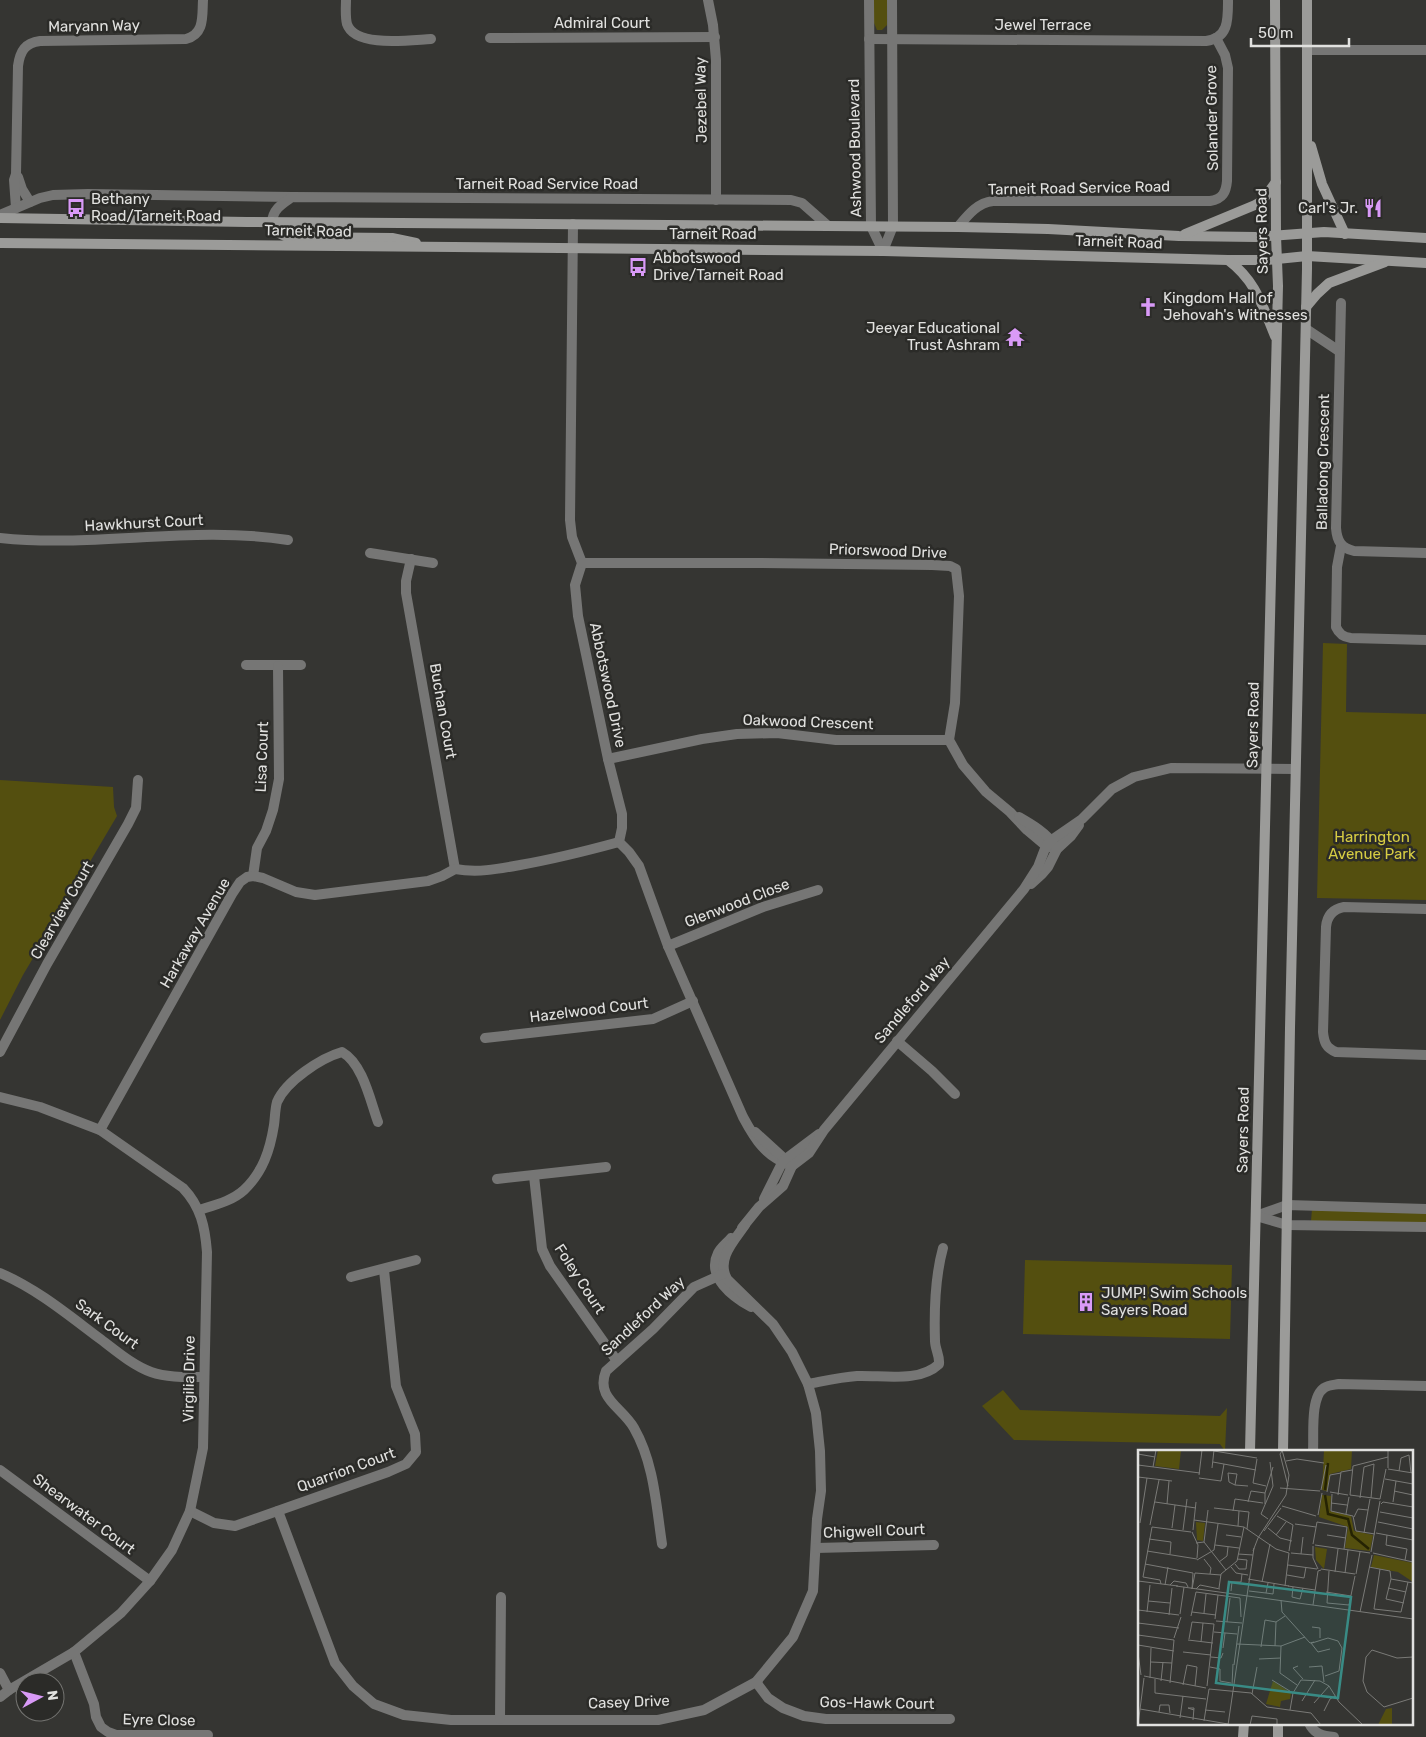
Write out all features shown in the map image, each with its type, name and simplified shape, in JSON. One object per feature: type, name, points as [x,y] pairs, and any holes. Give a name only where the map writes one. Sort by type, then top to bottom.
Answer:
[{"type":"main road","name":"Sayers Road","points":[[1250,1450],[1278,259],[1276,236],[1275,0]]},
{"type":"main road","points":[[1283,1450],[1303,375],[1306,329],[1307,0]]},
{"type":"main road","points":[[1308,136],[1322,184],[1345,234]]},
{"type":"main road","points":[[1179,236],[1248,209],[1262,201],[1277,181]]},
{"type":"main road","name":"Tarneit Road","points":[[0,217],[272,222],[827,225],[1048,229],[1179,236],[1276,236],[1307,233],[1426,238]]},
{"type":"main road","points":[[272,222],[277,232],[287,237],[392,238],[442,248]]},
{"type":"main road","name":"Tarneit Road","points":[[0,243],[883,251],[1228,260],[1278,259],[1307,256],[1426,263]]},
{"type":"main road","points":[[1228,260],[1244,272],[1251,282],[1276,339]]},
{"type":"main road","points":[[1306,307],[1329,283],[1389,261]]},
{"type":"main road","points":[[1243,1737],[1244,1724]]},
{"type":"main road","points":[[1278,1724],[1278,1737]]},
{"type":"street","name":"Maryann Way","points":[[16,208],[14,180],[16,174],[18,66],[22,50],[27,45],[40,41],[186,39],[198,33],[201,27],[202,0]]},
{"type":"street","points":[[346,0],[347,24],[350,30],[360,38],[374,40],[430,39]]},
{"type":"street","name":"Jezebel Way","points":[[708,0],[714,37],[716,200]]},
{"type":"street","name":"Ashwood Boulevard","points":[[869,0],[871,226],[883,251]]},
{"type":"street","points":[[883,251],[893,226],[892,0]]},
{"type":"street","points":[[1216,38],[1224,31],[1226,26],[1228,0]]},
{"type":"street","name":"Admiral Court","points":[[490,38],[714,37]]},
{"type":"street","name":"Jewel Terrace","points":[[869,39],[1199,41],[1216,38]]},
{"type":"street","name":"Solander Grove","points":[[1210,201],[1222,197],[1227,181],[1228,68],[1226,55],[1216,38]]},
{"type":"street","points":[[1308,50],[1426,50]]},
{"type":"street","name":"Maryann Way","points":[[16,174],[30,202]]},
{"type":"street","name":"Tarneit Road","points":[[0,217],[30,202],[53,195],[292,197]]},
{"type":"street","points":[[272,222],[277,208],[292,197]]},
{"type":"street","name":"Tarneit Road Service Road","points":[[292,197],[799,201],[827,225]]},
{"type":"street","name":"Tarneit Road Service Road","points":[[958,227],[980,204],[993,201],[1210,201]]},
{"type":"street","points":[[573,224],[570,520],[572,537],[582,563]]},
{"type":"street","name":"Balladong Crescent","points":[[1340,303],[1336,535],[1341,546],[1354,551],[1426,553]]},
{"type":"street","points":[[1306,329],[1339,351]]},
{"type":"street","name":"Hawkhurst Court","points":[[0,538],[27,541],[84,542],[193,535],[259,536],[288,540]]},
{"type":"street","points":[[1341,546],[1338,567],[1336,626],[1338,632],[1346,638],[1426,640]]},
{"type":"street","points":[[370,553],[433,563]]},
{"type":"street","name":"Buchan Court","points":[[411,559],[406,581],[406,593],[455,868]]},
{"type":"street","name":"Priorswood Drive","points":[[582,563],[932,565],[956,568],[959,596],[955,703],[949,740]]},
{"type":"street","name":"Abbotswood Drive","points":[[582,563],[575,585],[578,616],[608,760],[622,814],[619,842]]},
{"type":"street","points":[[246,665],[301,666]]},
{"type":"street","name":"Lisa Court","points":[[253,876],[257,848],[274,810],[279,780],[278,666]]},
{"type":"street","name":"Oakwood Crescent","points":[[608,760],[702,739],[737,734],[777,733],[836,740],[949,740]]},
{"type":"street","points":[[949,740],[963,766],[986,792],[1010,812],[1026,830],[1051,845]]},
{"type":"street","name":"Sandleford Way","points":[[662,1544],[648,1457],[633,1426],[625,1414],[608,1398],[603,1389],[606,1371],[653,1329],[694,1287],[721,1275],[723,1260],[745,1225],[782,1186],[787,1163],[824,1130],[1024,889],[1048,867],[1051,845],[1072,836],[1082,819],[1112,789],[1134,777],[1161,769],[1182,767],[1295,769]]},
{"type":"street","name":"Clearview Court","points":[[0,1052],[39,978],[128,824],[136,808],[138,780]]},
{"type":"street","points":[[455,868],[470,871],[492,870],[560,858],[619,842],[630,852],[639,866],[668,946],[694,1001],[747,1125],[787,1163]]},
{"type":"street","name":"Harkaway Avenue","points":[[100,1130],[232,894],[246,877],[263,878],[296,892],[315,895],[428,881],[442,876],[455,868]]},
{"type":"street","name":"Glenwood Close","points":[[668,946],[763,907],[818,890]]},
{"type":"street","points":[[1426,909],[1344,908],[1336,909],[1330,914],[1326,927],[1323,1032],[1327,1047],[1336,1052],[1426,1055]]},
{"type":"street","name":"Hazelwood Court","points":[[485,1038],[653,1019],[694,1001]]},
{"type":"street","points":[[897,1041],[955,1094]]},
{"type":"street","points":[[199,1210],[233,1198],[251,1183],[263,1166],[268,1154],[277,1103],[286,1088],[330,1056],[342,1052],[349,1056],[359,1070],[378,1122]]},
{"type":"street","name":"Virgilia Drive","points":[[0,1097],[40,1107],[100,1130],[184,1188],[193,1198],[199,1210],[206,1231],[207,1252],[203,1448],[190,1512],[172,1550],[150,1581],[121,1613],[74,1652],[9,1690],[0,1698]]},
{"type":"street","points":[[497,1179],[606,1167]]},
{"type":"street","name":"Foley Court","points":[[534,1176],[542,1249],[550,1266],[617,1361]]},
{"type":"street","points":[[1256,1216],[1287,1205],[1426,1209]]},
{"type":"street","points":[[1256,1216],[1287,1225],[1426,1227]]},
{"type":"street","points":[[808,1384],[856,1376],[917,1375],[934,1369],[939,1364],[940,1358],[935,1344],[937,1268],[944,1248]]},
{"type":"street","points":[[352,1276],[384,1270],[416,1260]]},
{"type":"street","name":"Quarrion Court","points":[[190,1512],[214,1523],[235,1526],[388,1472],[406,1464],[416,1452],[415,1434],[396,1386],[384,1270]]},
{"type":"street","name":"Sark Court","points":[[0,1273],[42,1294],[122,1356],[150,1372],[177,1377],[204,1377]]},
{"type":"street","name":"Casey Drive","points":[[278,1511],[335,1663],[353,1686],[374,1704],[404,1715],[451,1720],[658,1720],[704,1710],[756,1682],[794,1637],[813,1591],[817,1519],[821,1491],[820,1451],[816,1413],[808,1384],[792,1352],[773,1324],[744,1294],[721,1275]]},
{"type":"street","points":[[1313,1450],[1315,1405],[1317,1396],[1322,1389],[1339,1384],[1426,1386]]},
{"type":"street","name":"Shearwater Court","points":[[0,1470],[150,1581]]},
{"type":"street","name":"Chigwell Court","points":[[816,1548],[934,1545]]},
{"type":"street","points":[[500,1719],[501,1597]]},
{"type":"street","name":"Eyre Close","points":[[74,1652],[94,1704],[96,1717],[101,1727],[108,1732],[116,1735],[208,1735]]},
{"type":"street","points":[[0,1673],[9,1690]]},
{"type":"street","name":"Gos-Hawk Court","points":[[756,1682],[768,1698],[783,1708],[804,1716],[826,1719],[950,1719]]},
{"type":"street","points":[[1310,1724],[1313,1730],[1320,1735],[1334,1737]]},
{"type":"green space","points":[[874,0],[887,0],[887,25],[882,30],[877,30],[874,23]]},
{"type":"green space","name":"Harrington Avenue Park","points":[[1323,643],[1347,644],[1346,712],[1426,714],[1426,900],[1317,898]]},
{"type":"green space","points":[[0,780],[113,787],[114,807],[117,816],[23,975],[0,1020]]},
{"type":"green space","points":[[1312,1209],[1426,1212],[1426,1224],[1311,1221]]},
{"type":"green space","points":[[1025,1260],[1232,1265],[1230,1339],[1023,1334]]},
{"type":"green space","points":[[1003,1390],[1020,1410],[1220,1416],[1227,1408],[1225,1450],[1220,1444],[1014,1440],[982,1406]]},
{"type":"place","name":"Bethany Road/Tarneit Road","points":[[76,208]]},
{"type":"place","name":"Carl's Jr.","points":[[1373,208]]},
{"type":"place","name":"Abbotswood Drive/Tarneit Road","points":[[638,267]]},
{"type":"place","name":"Kingdom Hall of Jehovah's Witnesses","points":[[1148,307]]},
{"type":"place","name":"Jeeyar Educational Trust Ashram","points":[[1015,337]]},
{"type":"place","name":"JUMP! Swim Schools Sayers Road","points":[[1086,1302]]}]
